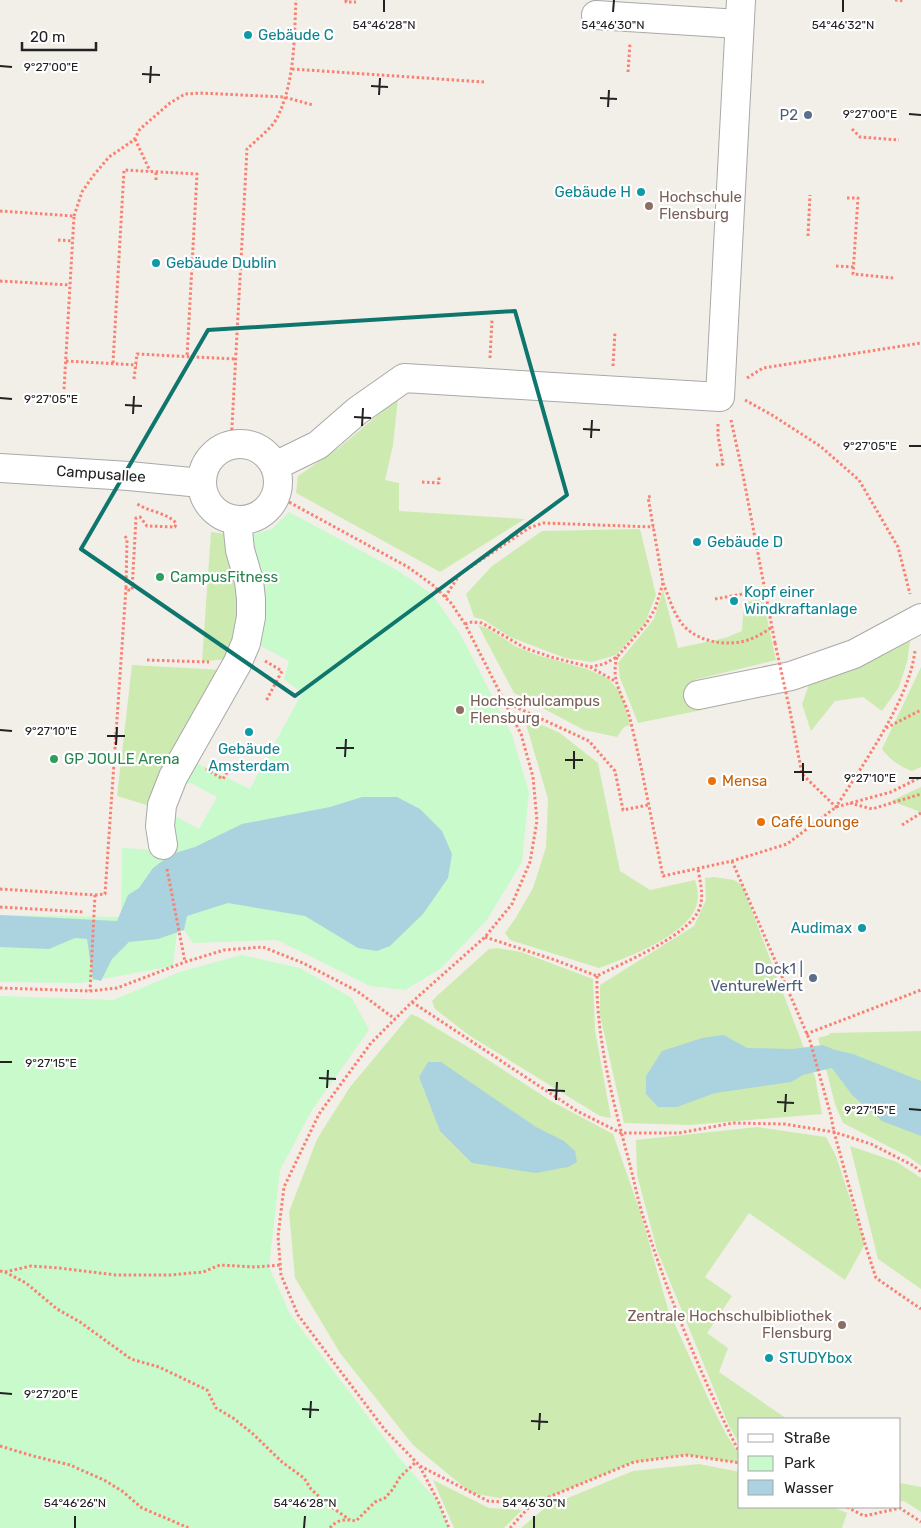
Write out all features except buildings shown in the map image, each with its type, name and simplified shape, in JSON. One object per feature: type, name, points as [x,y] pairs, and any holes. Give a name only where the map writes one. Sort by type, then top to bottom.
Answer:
[{"type":"street","points":[[274,466],[318,445],[357,411],[404,378],[720,397],[740,12],[596,15]]},
{"type":"street","points":[[231,445],[253,446],[268,456],[274,466],[278,480],[276,495],[270,506],[261,514],[249,520],[237,521],[221,516],[211,508],[203,493],[201,483],[203,470],[209,459],[218,451],[231,445]]},
{"type":"street","name":"Campusallee","points":[[0,468],[134,476],[201,483]]},
{"type":"street","points":[[162,845],[160,826],[162,805],[173,777],[240,657],[246,642],[251,618],[252,599],[249,580],[240,550],[237,521]]},
{"type":"street","points":[[698,695],[791,676],[854,654],[919,619]]},
{"type":"path","points":[[231,445],[247,149],[276,120],[284,97],[292,69],[296,0]]},
{"type":"path","points":[[346,0],[346,2],[356,2]]},
{"type":"path","points":[[895,0],[905,0]]},
{"type":"path","points":[[292,69],[484,82]]},
{"type":"path","points":[[64,390],[74,216],[82,192],[108,157],[135,139],[140,129],[170,103],[184,94],[284,97],[313,105]]},
{"type":"path","points":[[852,129],[860,138],[899,140]]},
{"type":"path","points":[[135,139],[150,171]]},
{"type":"path","points":[[113,364],[124,170],[197,174],[187,357]]},
{"type":"path","points":[[156,172],[156,180]]},
{"type":"path","points":[[808,236],[810,195]]},
{"type":"path","points":[[847,198],[858,198],[853,274],[893,278]]},
{"type":"path","points":[[0,211],[74,216]]},
{"type":"path","points":[[58,240],[73,241]]},
{"type":"path","points":[[836,266],[854,267]]},
{"type":"path","points":[[0,281],[70,285]]},
{"type":"path","points":[[492,320],[492,326]]},
{"type":"path","points":[[612,390],[616,332]]},
{"type":"path","points":[[763,368],[921,343]]},
{"type":"path","points":[[181,349],[187,349]]},
{"type":"path","points":[[134,379],[137,352],[236,359]]},
{"type":"path","points":[[66,361],[137,365]]},
{"type":"path","points":[[720,397],[746,401],[772,415],[820,446],[859,480],[898,546],[919,619],[914,664],[885,728],[836,807]]},
{"type":"path","points":[[732,421],[802,774],[836,807]]},
{"type":"path","points":[[716,465],[723,464],[718,436]]},
{"type":"path","points":[[422,482],[438,483],[439,475]]},
{"type":"path","points":[[126,588],[132,590],[136,518],[140,517],[147,526],[175,527],[176,523],[172,519],[147,510],[135,502],[134,476]]},
{"type":"path","points":[[276,495],[408,567],[434,586],[445,597],[465,624],[521,734],[534,777],[536,821],[530,862],[512,904],[485,937],[412,1002],[371,1042],[319,1114],[284,1187],[278,1236],[281,1275],[298,1315],[385,1430],[418,1464],[439,1503],[448,1528]]},
{"type":"path","points":[[653,496],[648,497],[663,583],[674,612],[684,626],[702,638],[720,643],[737,643],[751,639],[772,627]]},
{"type":"path","points":[[445,597],[460,574],[529,528],[543,523],[654,527]]},
{"type":"path","points":[[0,889],[105,894],[126,588],[127,539],[125,536]]},
{"type":"path","points":[[590,667],[604,664],[617,657],[643,628],[655,609],[663,583]]},
{"type":"path","points":[[715,600],[765,590]]},
{"type":"path","points":[[465,624],[472,622],[482,623],[525,648],[590,667],[616,682]]},
{"type":"path","points":[[147,660],[240,657],[282,671],[266,701]]},
{"type":"path","points":[[617,657],[614,670],[616,682],[630,719],[663,876],[732,861],[787,844],[836,807],[891,792],[921,777]]},
{"type":"path","points":[[504,702],[590,740],[615,771],[623,810],[648,804]]},
{"type":"path","points":[[885,728],[921,710]]},
{"type":"path","points":[[184,757],[223,779],[233,762]]},
{"type":"path","points":[[850,803],[872,809],[921,794]]},
{"type":"path","points":[[902,824],[921,814]]},
{"type":"path","points":[[162,845],[185,962]]},
{"type":"path","points":[[732,861],[810,1041],[876,1278],[921,1309]]},
{"type":"path","points":[[485,937],[597,976],[682,931],[696,916],[700,906],[702,893],[698,869]]},
{"type":"path","points":[[90,991],[95,894]]},
{"type":"path","points":[[0,907],[84,912]]},
{"type":"path","points":[[0,988],[90,991],[117,988],[185,962],[224,950],[263,947],[304,963],[357,991],[395,1019]]},
{"type":"path","points":[[597,976],[599,1032],[621,1132],[641,1210],[685,1335],[713,1400],[738,1450]]},
{"type":"path","points":[[806,1034],[921,990]]},
{"type":"path","points":[[412,1002],[577,1111],[621,1132],[679,1133],[733,1123],[784,1124],[834,1132],[871,1144],[914,1166],[921,1172]]},
{"type":"path","points":[[5,1272],[31,1266],[116,1275],[170,1275],[203,1272],[220,1265],[255,1267],[281,1265]]},
{"type":"path","points":[[0,1270],[26,1283],[57,1309],[80,1322],[131,1359],[159,1367],[207,1390],[216,1408],[252,1433],[282,1462],[304,1478],[311,1489],[327,1504],[350,1520]]},
{"type":"path","points":[[0,1446],[70,1465],[104,1480],[122,1491],[142,1508],[180,1526],[189,1528]]},
{"type":"path","points":[[510,1528],[532,1504],[634,1462],[687,1455],[738,1462]]},
{"type":"path","points":[[418,1464],[488,1501],[532,1504]]},
{"type":"path","points":[[330,1528],[334,1522],[356,1521],[375,1502],[384,1498],[393,1489],[400,1477],[418,1464]]},
{"type":"path","points":[[849,1508],[864,1516],[900,1508],[921,1522]]},
{"type":"highlighted area","points":[[515,311],[567,495],[295,696],[81,549],[208,330]]},
{"type":"green space","points":[[398,398],[393,445],[385,480],[399,483],[399,511],[525,519],[440,572],[296,493],[298,476],[340,447]]},
{"type":"green space","points":[[289,512],[397,570],[432,594],[462,637],[512,735],[529,792],[522,862],[486,921],[440,969],[405,990],[370,986],[277,940],[193,943],[184,930],[172,854],[163,846],[177,932],[173,966],[81,983],[0,982],[0,915],[121,917],[122,848],[153,850],[173,815],[199,829],[217,797],[191,783],[181,785],[192,761],[250,789],[302,693],[284,679],[289,661],[257,644],[251,535],[272,529]]},
{"type":"green space","points":[[640,529],[656,595],[645,623],[616,655],[592,662],[565,658],[510,637],[484,620],[474,617],[466,594],[492,566],[542,531]]},
{"type":"green space","points":[[211,532],[235,535],[242,592],[231,658],[202,662]]},
{"type":"green space","points":[[663,590],[678,648],[725,638],[742,631],[744,602],[763,599],[776,660],[694,680],[702,710],[638,723],[620,678],[618,663],[654,619]]},
{"type":"green space","points":[[478,625],[487,628],[517,647],[537,655],[587,669],[609,679],[622,695],[630,725],[624,727],[617,737],[584,730],[514,693]]},
{"type":"green space","points":[[910,641],[907,662],[899,687],[882,711],[863,697],[835,701],[811,731],[802,704],[811,679],[858,664]]},
{"type":"green space","points":[[132,665],[223,670],[153,807],[117,796]]},
{"type":"green space","points":[[921,667],[921,767],[912,771],[895,762],[882,749]]},
{"type":"green space","points":[[524,717],[560,733],[598,763],[620,871],[650,890],[695,880],[698,900],[690,918],[654,945],[599,968],[510,940],[505,933],[533,888],[546,847],[548,799]]},
{"type":"green space","points":[[921,787],[921,816],[918,811],[891,801]]},
{"type":"green space","points":[[714,877],[734,880],[742,885],[815,1077],[822,1114],[690,1125],[624,1123],[600,1015],[600,985],[694,926],[706,900],[705,878]]},
{"type":"green space","points":[[497,948],[521,952],[593,979],[595,1030],[611,1118],[600,1116],[470,1036],[435,1009],[432,1001],[438,995],[489,949]]},
{"type":"green space","points":[[241,955],[300,968],[352,998],[369,1030],[312,1110],[280,1170],[269,1267],[290,1314],[401,1460],[439,1503],[449,1528],[0,1528],[0,996],[113,1000],[180,972]]},
{"type":"green space","points":[[411,1014],[476,1052],[551,1101],[613,1134],[640,1211],[668,1309],[709,1400],[738,1453],[738,1463],[687,1455],[634,1462],[532,1504],[471,1493],[413,1445],[340,1353],[295,1278],[289,1212],[317,1139],[350,1087]]},
{"type":"green space","points":[[921,1031],[921,1166],[909,1157],[843,1123],[835,1104],[818,1038],[830,1033]]},
{"type":"green space","points":[[757,1127],[826,1137],[836,1156],[865,1244],[845,1280],[749,1213],[705,1277],[732,1296],[707,1333],[728,1348],[719,1372],[786,1418],[738,1418],[738,1442],[729,1426],[657,1250],[637,1175],[636,1140]]},
{"type":"green space","points":[[850,1146],[897,1162],[921,1178],[921,1289],[878,1259]]},
{"type":"green space","points":[[699,1464],[738,1472],[738,1508],[835,1508],[847,1513],[842,1528],[521,1528],[546,1507],[633,1471]]},
{"type":"green space","points":[[433,1480],[489,1508],[522,1510],[504,1528],[454,1528]]},
{"type":"green space","points":[[901,1483],[921,1487],[921,1512],[904,1501],[901,1502]]},
{"type":"water","points":[[362,797],[397,797],[420,809],[442,831],[452,854],[448,878],[423,914],[390,946],[377,951],[358,948],[305,916],[228,903],[187,916],[184,930],[158,939],[129,942],[112,959],[101,981],[93,979],[87,939],[75,938],[49,949],[0,947],[0,915],[117,921],[128,895],[139,888],[153,868],[172,854],[195,847],[242,824],[330,807]]},
{"type":"water","points":[[724,1035],[747,1048],[793,1049],[823,1045],[853,1054],[921,1081],[921,1136],[882,1121],[852,1095],[832,1068],[803,1075],[791,1082],[715,1093],[677,1107],[658,1107],[646,1094],[646,1076],[662,1051],[702,1038]]},
{"type":"water","points":[[428,1062],[441,1062],[536,1127],[564,1141],[575,1151],[577,1162],[568,1167],[536,1173],[472,1163],[440,1131],[419,1077]]},
{"type":"place","name":"Gebäude C","points":[[248,35]]},
{"type":"place","name":"P2","points":[[808,115]]},
{"type":"place","name":"Gebäude H","points":[[641,192]]},
{"type":"place","name":"Hochschule Flensburg","points":[[649,206]]},
{"type":"place","name":"Gebäude Dublin","points":[[156,263]]},
{"type":"place","name":"Gebäude D","points":[[697,542]]},
{"type":"place","name":"CampusFitness","points":[[160,577]]},
{"type":"place","name":"Kopf einer Windkraftanlage","points":[[734,601]]},
{"type":"place","name":"Hochschulcampus Flensburg","points":[[460,710]]},
{"type":"place","name":"Gebäude Amsterdam","points":[[249,732]]},
{"type":"place","name":"GP JOULE Arena","points":[[54,759]]},
{"type":"place","name":"Mensa","points":[[712,781]]},
{"type":"place","name":"Café Lounge","points":[[761,822]]},
{"type":"place","name":"Audimax","points":[[862,928]]},
{"type":"place","name":"Dock1 | VentureWerft","points":[[813,978]]},
{"type":"place","name":"Zentrale Hochschulbibliothek Flensburg","points":[[842,1325]]},
{"type":"place","name":"STUDYbox","points":[[769,1358]]}]
